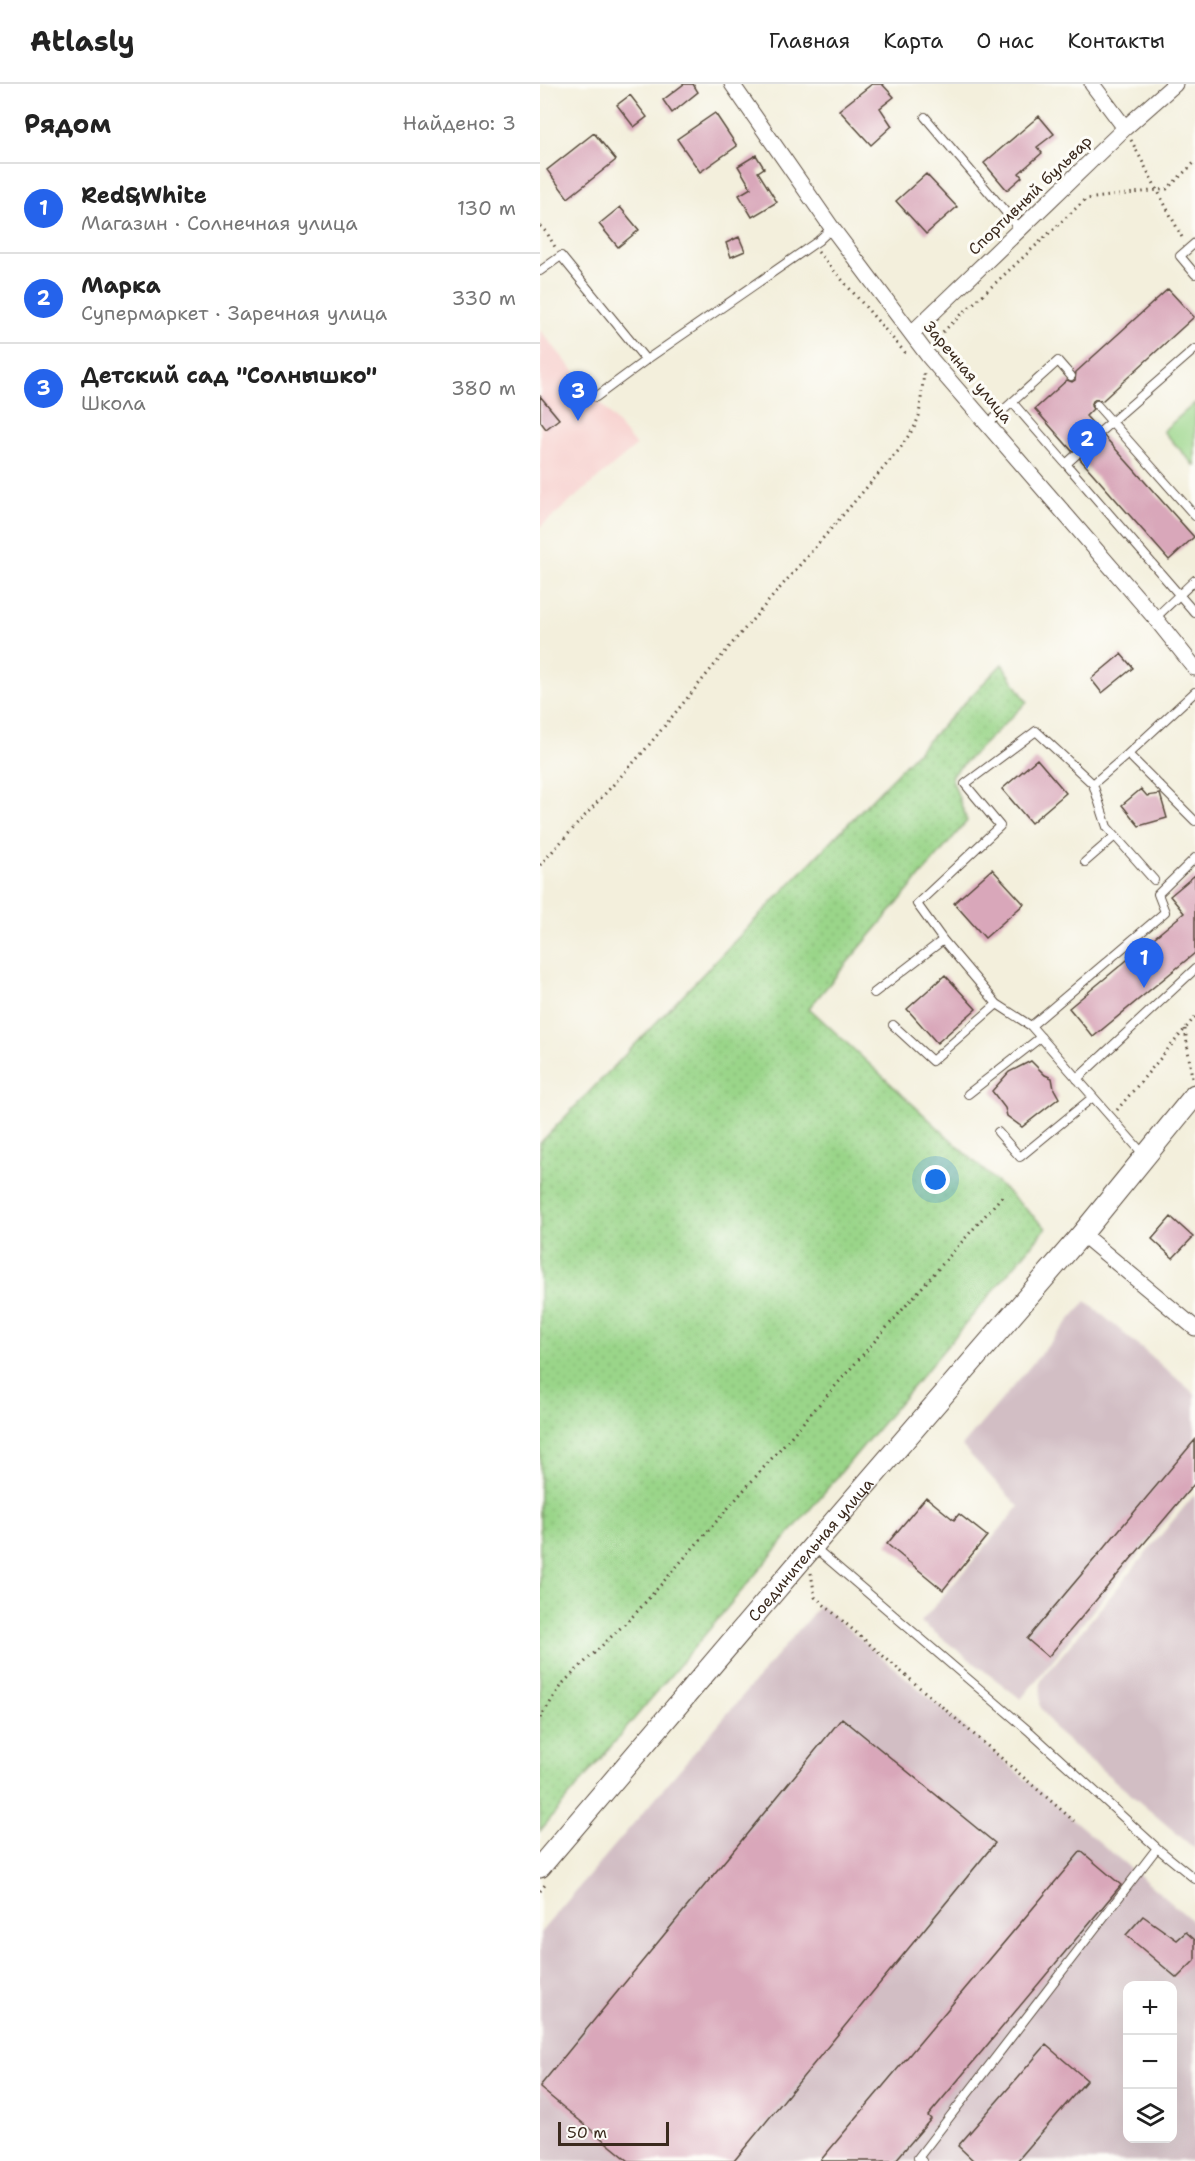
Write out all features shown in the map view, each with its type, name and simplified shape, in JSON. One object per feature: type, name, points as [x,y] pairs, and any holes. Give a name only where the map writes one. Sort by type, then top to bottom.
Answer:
[{"type":"street","name":"Заречная улица","points":[[732,84],[832,228],[926,353],[1155,618],[1195,669]]},
{"type":"street","points":[[1092,84],[1125,128]]},
{"type":"street","name":"Спортивный бульвар","points":[[912,333],[1125,128],[1175,84]]},
{"type":"street","name":"Соединительная улица","points":[[540,1867],[1082,1234],[1194,1095]]},
{"type":"street","points":[[1082,1234],[1195,1328]]},
{"type":"lane","points":[[925,117],[1020,229]]},
{"type":"lane","points":[[596,397],[818,241],[832,228]]},
{"type":"lane","points":[[1192,245],[1180,256],[1195,274]]},
{"type":"lane","points":[[540,272],[561,256],[646,360]]},
{"type":"lane","points":[[1100,432],[1195,349]]},
{"type":"lane","points":[[988,424],[1058,361],[1071,376]]},
{"type":"lane","points":[[1012,402],[1195,613]]},
{"type":"lane","points":[[1097,405],[1195,516]]},
{"type":"lane","points":[[1065,464],[1076,455]]},
{"type":"lane","points":[[1155,618],[1195,580]]},
{"type":"lane","points":[[1093,784],[1195,692]]},
{"type":"lane","points":[[1145,1157],[1031,1026],[997,1004],[943,940],[917,904],[999,826],[965,784],[1036,731],[1093,784],[1107,827],[1154,880]]},
{"type":"lane","points":[[1128,754],[1195,821]]},
{"type":"lane","points":[[1086,862],[1115,836]]},
{"type":"lane","points":[[1031,1026],[1165,912],[1158,894],[1195,858]]},
{"type":"lane","points":[[874,993],[943,940]]},
{"type":"lane","points":[[1077,1079],[1195,969]]},
{"type":"lane","points":[[893,1024],[932,1061],[997,1004]]},
{"type":"lane","points":[[968,1094],[1041,1037]]},
{"type":"lane","points":[[998,1132],[1020,1157],[1093,1096]]},
{"type":"lane","points":[[813,1546],[1030,1732],[1157,1848],[1195,1879]]},
{"type":"lane","points":[[922,2161],[918,2158],[1157,1848]]},
{"type":"path","points":[[1125,128],[1192,245]]},
{"type":"path","points":[[540,865],[644,751],[735,640],[909,436],[919,416],[926,353],[1086,199],[1167,189],[1195,162]]},
{"type":"path","points":[[540,226],[547,232],[561,256]]},
{"type":"path","points":[[1111,1117],[1195,1017]]},
{"type":"path","points":[[1185,1029],[1194,1095]]},
{"type":"path","points":[[540,1718],[564,1682],[635,1614],[1004,1194]]},
{"type":"path","points":[[811,1573],[815,1597],[1074,1821]]},
{"type":"shaded area","points":[[540,330],[636,446],[540,527]]},
{"type":"shaded area","points":[[1086,1301],[1195,1394],[1195,1485],[1021,1699],[921,1622],[1019,1507],[962,1446]]},
{"type":"shaded area","points":[[1195,1494],[1195,1849],[1057,1732],[1040,1706],[1041,1680]]},
{"type":"shaded area","points":[[820,1605],[1195,1923],[1195,2161],[540,2161],[540,1933]]},
{"type":"green space","points":[[1195,403],[1195,466],[1163,431]]},
{"type":"green space","points":[[1002,664],[1027,702],[951,776],[967,821],[809,1008],[1046,1228],[540,1831],[540,1143]]},
{"type":"building","points":[[684,84],[693,84],[698,92],[672,113],[663,100]]},
{"type":"building","points":[[872,84],[882,84],[894,97],[880,108],[892,126],[871,145],[839,110]]},
{"type":"building","points":[[630,95],[647,117],[634,127],[617,105]]},
{"type":"building","points":[[715,113],[737,146],[700,172],[677,139]]},
{"type":"building","points":[[1039,116],[1054,134],[1037,147],[1042,153],[1019,173],[1022,177],[1007,190],[984,163]]},
{"type":"building","points":[[594,133],[616,160],[568,198],[547,170]]},
{"type":"building","points":[[756,155],[764,168],[758,172],[777,202],[752,217],[739,195],[751,188],[738,166]]},
{"type":"building","points":[[926,174],[957,207],[926,234],[896,201]]},
{"type":"building","points":[[620,207],[639,230],[618,247],[599,224]]},
{"type":"building","points":[[739,237],[745,251],[731,257],[726,243]]},
{"type":"building","points":[[1168,289],[1194,317],[1102,401],[1096,399],[1093,401],[1091,406],[1093,409],[1086,416],[1096,427],[1094,433],[1096,436],[1101,438],[1104,436],[1194,537],[1169,560],[1080,459],[1081,451],[1077,449],[1072,451],[1035,409],[1067,380],[1072,382],[1075,380],[1076,372]]},
{"type":"building","points":[[540,396],[559,419],[546,429],[540,421]]},
{"type":"building","points":[[1121,654],[1133,668],[1102,693],[1091,679]]},
{"type":"building","points":[[1037,759],[1066,793],[1031,823],[1002,789]]},
{"type":"building","points":[[1141,789],[1147,796],[1160,794],[1167,818],[1139,826],[1122,805]]},
{"type":"building","points":[[992,869],[1024,904],[985,938],[954,903]]},
{"type":"building","points":[[1195,875],[1195,953],[1093,1037],[1069,1008],[1184,913],[1170,896]]},
{"type":"building","points":[[945,975],[976,1009],[937,1043],[907,1009]]},
{"type":"building","points":[[1031,1061],[1045,1075],[1052,1078],[1059,1098],[1022,1127],[1007,1116],[1005,1108],[992,1091],[1009,1072]]},
{"type":"building","points":[[1171,1217],[1193,1237],[1173,1258],[1152,1239]]},
{"type":"building","points":[[1195,1440],[1195,1483],[1048,1657],[1027,1639]]},
{"type":"building","points":[[926,1497],[954,1520],[959,1514],[987,1536],[943,1590],[887,1544]]},
{"type":"building","points":[[842,1718],[995,1843],[734,2161],[629,2161],[540,2086]]},
{"type":"building","points":[[1081,1851],[1121,1885],[928,2116],[931,2119],[895,2161],[820,2161]]},
{"type":"building","points":[[1143,1916],[1177,1940],[1186,1932],[1195,1940],[1195,1960],[1177,1978],[1126,1935]]},
{"type":"building","points":[[1046,2045],[1087,2080],[1017,2161],[974,2161],[958,2146]]},
{"type":"place","name":"Детский сад \"Солнышко\"","points":[[578,421]]},
{"type":"place","name":"Марка","points":[[1087,469]]},
{"type":"place","name":"Red&White","points":[[1144,988]]}]
